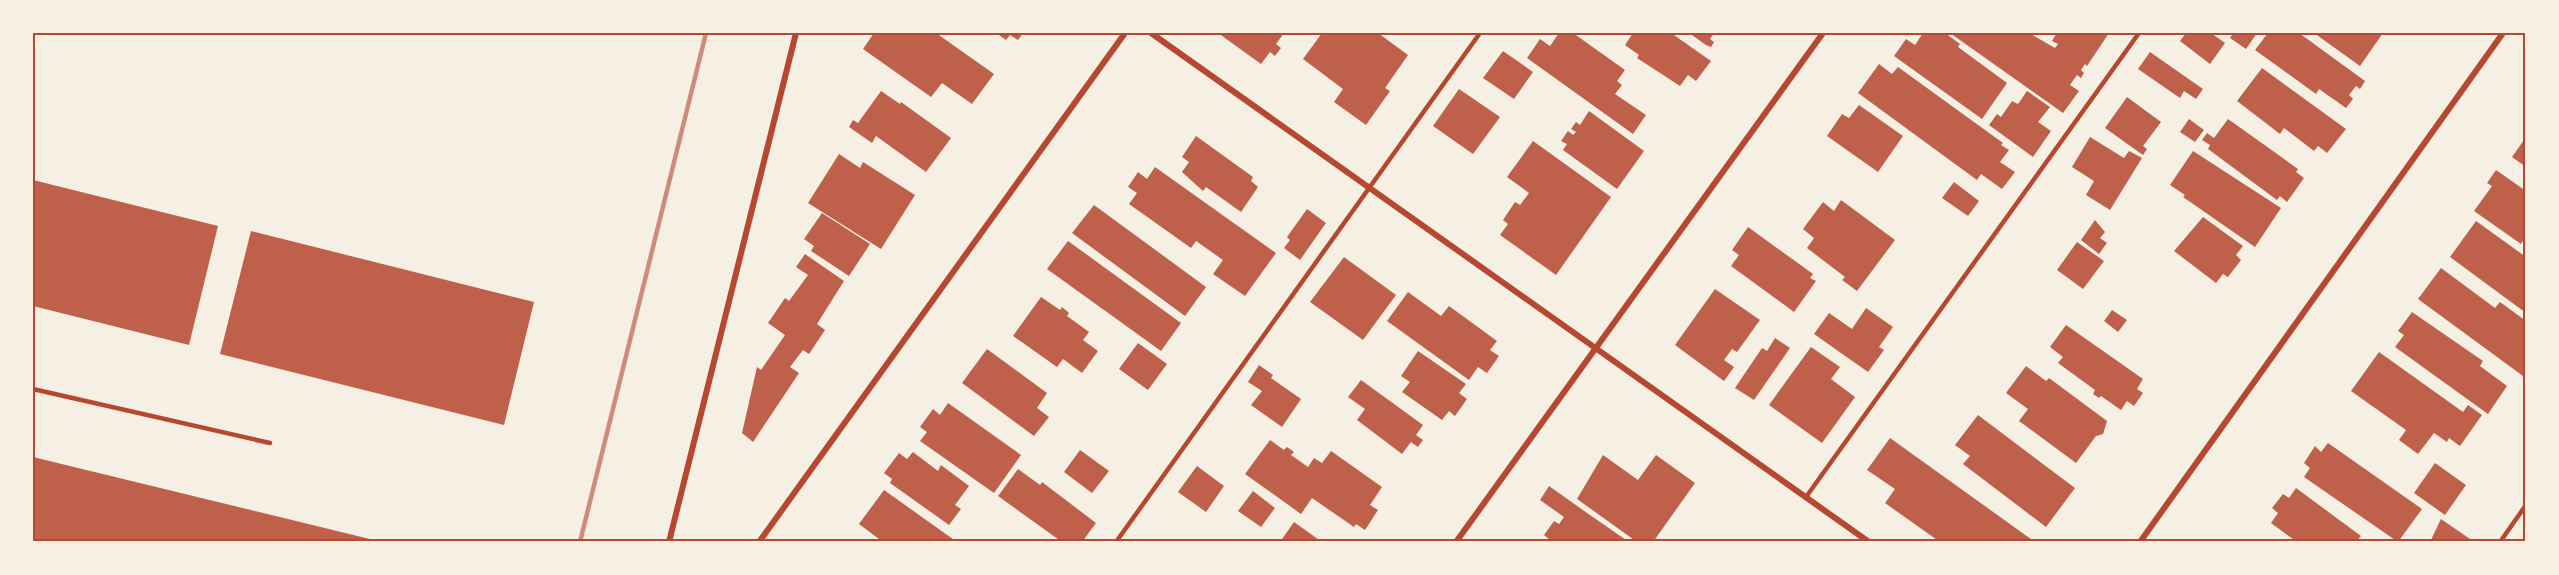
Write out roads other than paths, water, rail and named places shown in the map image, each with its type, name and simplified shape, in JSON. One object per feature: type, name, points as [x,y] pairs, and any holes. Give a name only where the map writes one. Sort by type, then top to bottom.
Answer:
[{"type":"street","points":[[669,542],[796,33]]},
{"type":"street","points":[[759,542],[1125,33]]},
{"type":"street","points":[[1152,33],[1869,542]]},
{"type":"street","points":[[1456,542],[1823,33]]},
{"type":"street","points":[[2140,542],[2504,33]]},
{"type":"lane","points":[[1116,542],[1480,33]]},
{"type":"lane","points":[[1806,497],[2139,33]]},
{"type":"lane","points":[[33,389],[270,443]]},
{"type":"lane","points":[[2500,542],[2526,505]]},
{"type":"railway","points":[[580,542],[706,33]]}]
